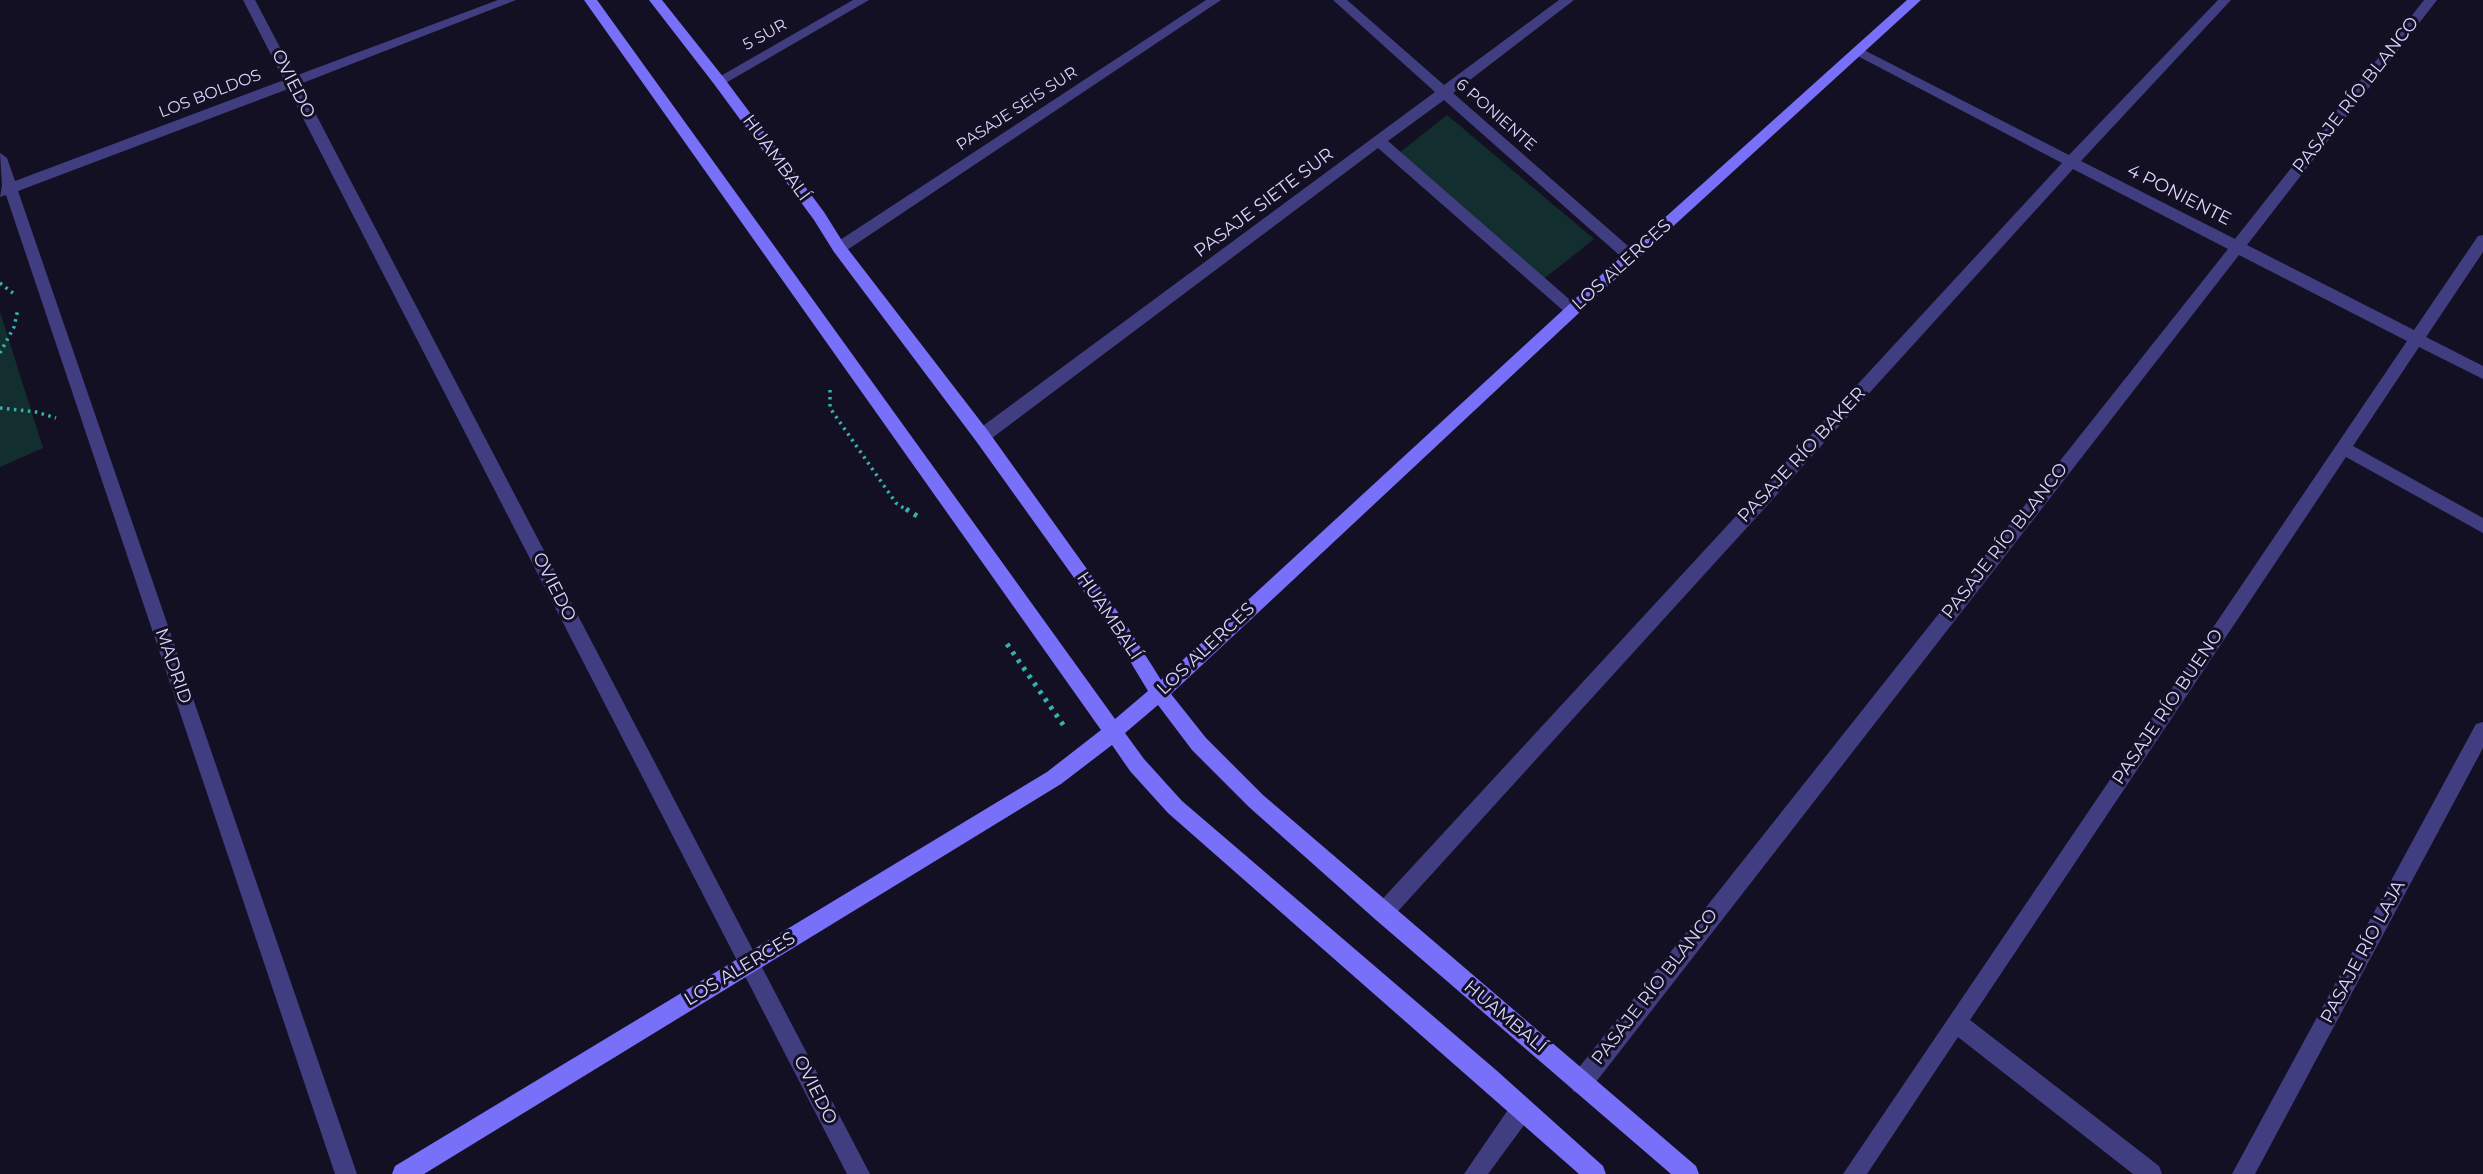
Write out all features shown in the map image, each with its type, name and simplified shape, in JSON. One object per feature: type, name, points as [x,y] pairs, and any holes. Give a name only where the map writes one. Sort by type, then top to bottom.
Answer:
[{"type":"street","name":"OVIEDO","points":[[250,0],[859,1174]]},
{"type":"street","name":"LOS BOLDOS","points":[[5,190],[510,0]]},
{"type":"street","points":[[590,0],[1136,765],[1175,807],[1595,1174]]},
{"type":"street","name":"HUAMBALÍ","points":[[655,0],[719,81],[819,216],[839,248],[982,436],[1116,623],[1159,693],[1199,744],[1256,801],[1383,913],[1688,1174]]},
{"type":"street","name":"5 SUR","points":[[719,81],[863,0]]},
{"type":"street","name":"PASAJE SEIS SUR","points":[[839,248],[1215,0]]},
{"type":"street","name":"6 PONIENTE","points":[[1339,0],[1631,257]]},
{"type":"street","name":"PASAJE SIETE SUR","points":[[982,436],[1568,0]]},
{"type":"street","name":"LOS ALERCES","points":[[403,1174],[1054,778],[1159,693],[1572,310],[1915,0]]},
{"type":"street","name":"PASAJE RÍO BAKER","points":[[1383,913],[2071,162],[2225,0]]},
{"type":"street","name":"PASAJE RÍO BLANCO","points":[[1581,1083],[2431,0]]},
{"type":"street","name":"4 PONIENTE","points":[[1857,52],[2483,373]]},
{"type":"street","points":[[1379,141],[1572,310]]},
{"type":"street","name":"MADRID","points":[[0,158],[5,190],[95,437],[346,1174]]},
{"type":"street","name":"PASAJE RÍO BUENO","points":[[1854,1174],[2483,240]]},
{"type":"street","points":[[2343,448],[2483,526]]},
{"type":"street","name":"PASAJE RÍO LAJA","points":[[2244,1174],[2483,730]]},
{"type":"street","points":[[1956,1022],[2151,1174]]},
{"type":"street","points":[[1475,1174],[1522,1108]]},
{"type":"path","points":[[0,283],[20,301],[14,327],[0,353]]},
{"type":"path","points":[[0,408],[36,412],[62,420],[95,437]]},
{"type":"green space","points":[[1447,115],[1594,239],[1541,281],[1399,153]]},
{"type":"green space","points":[[0,312],[43,448],[0,467]]}]
